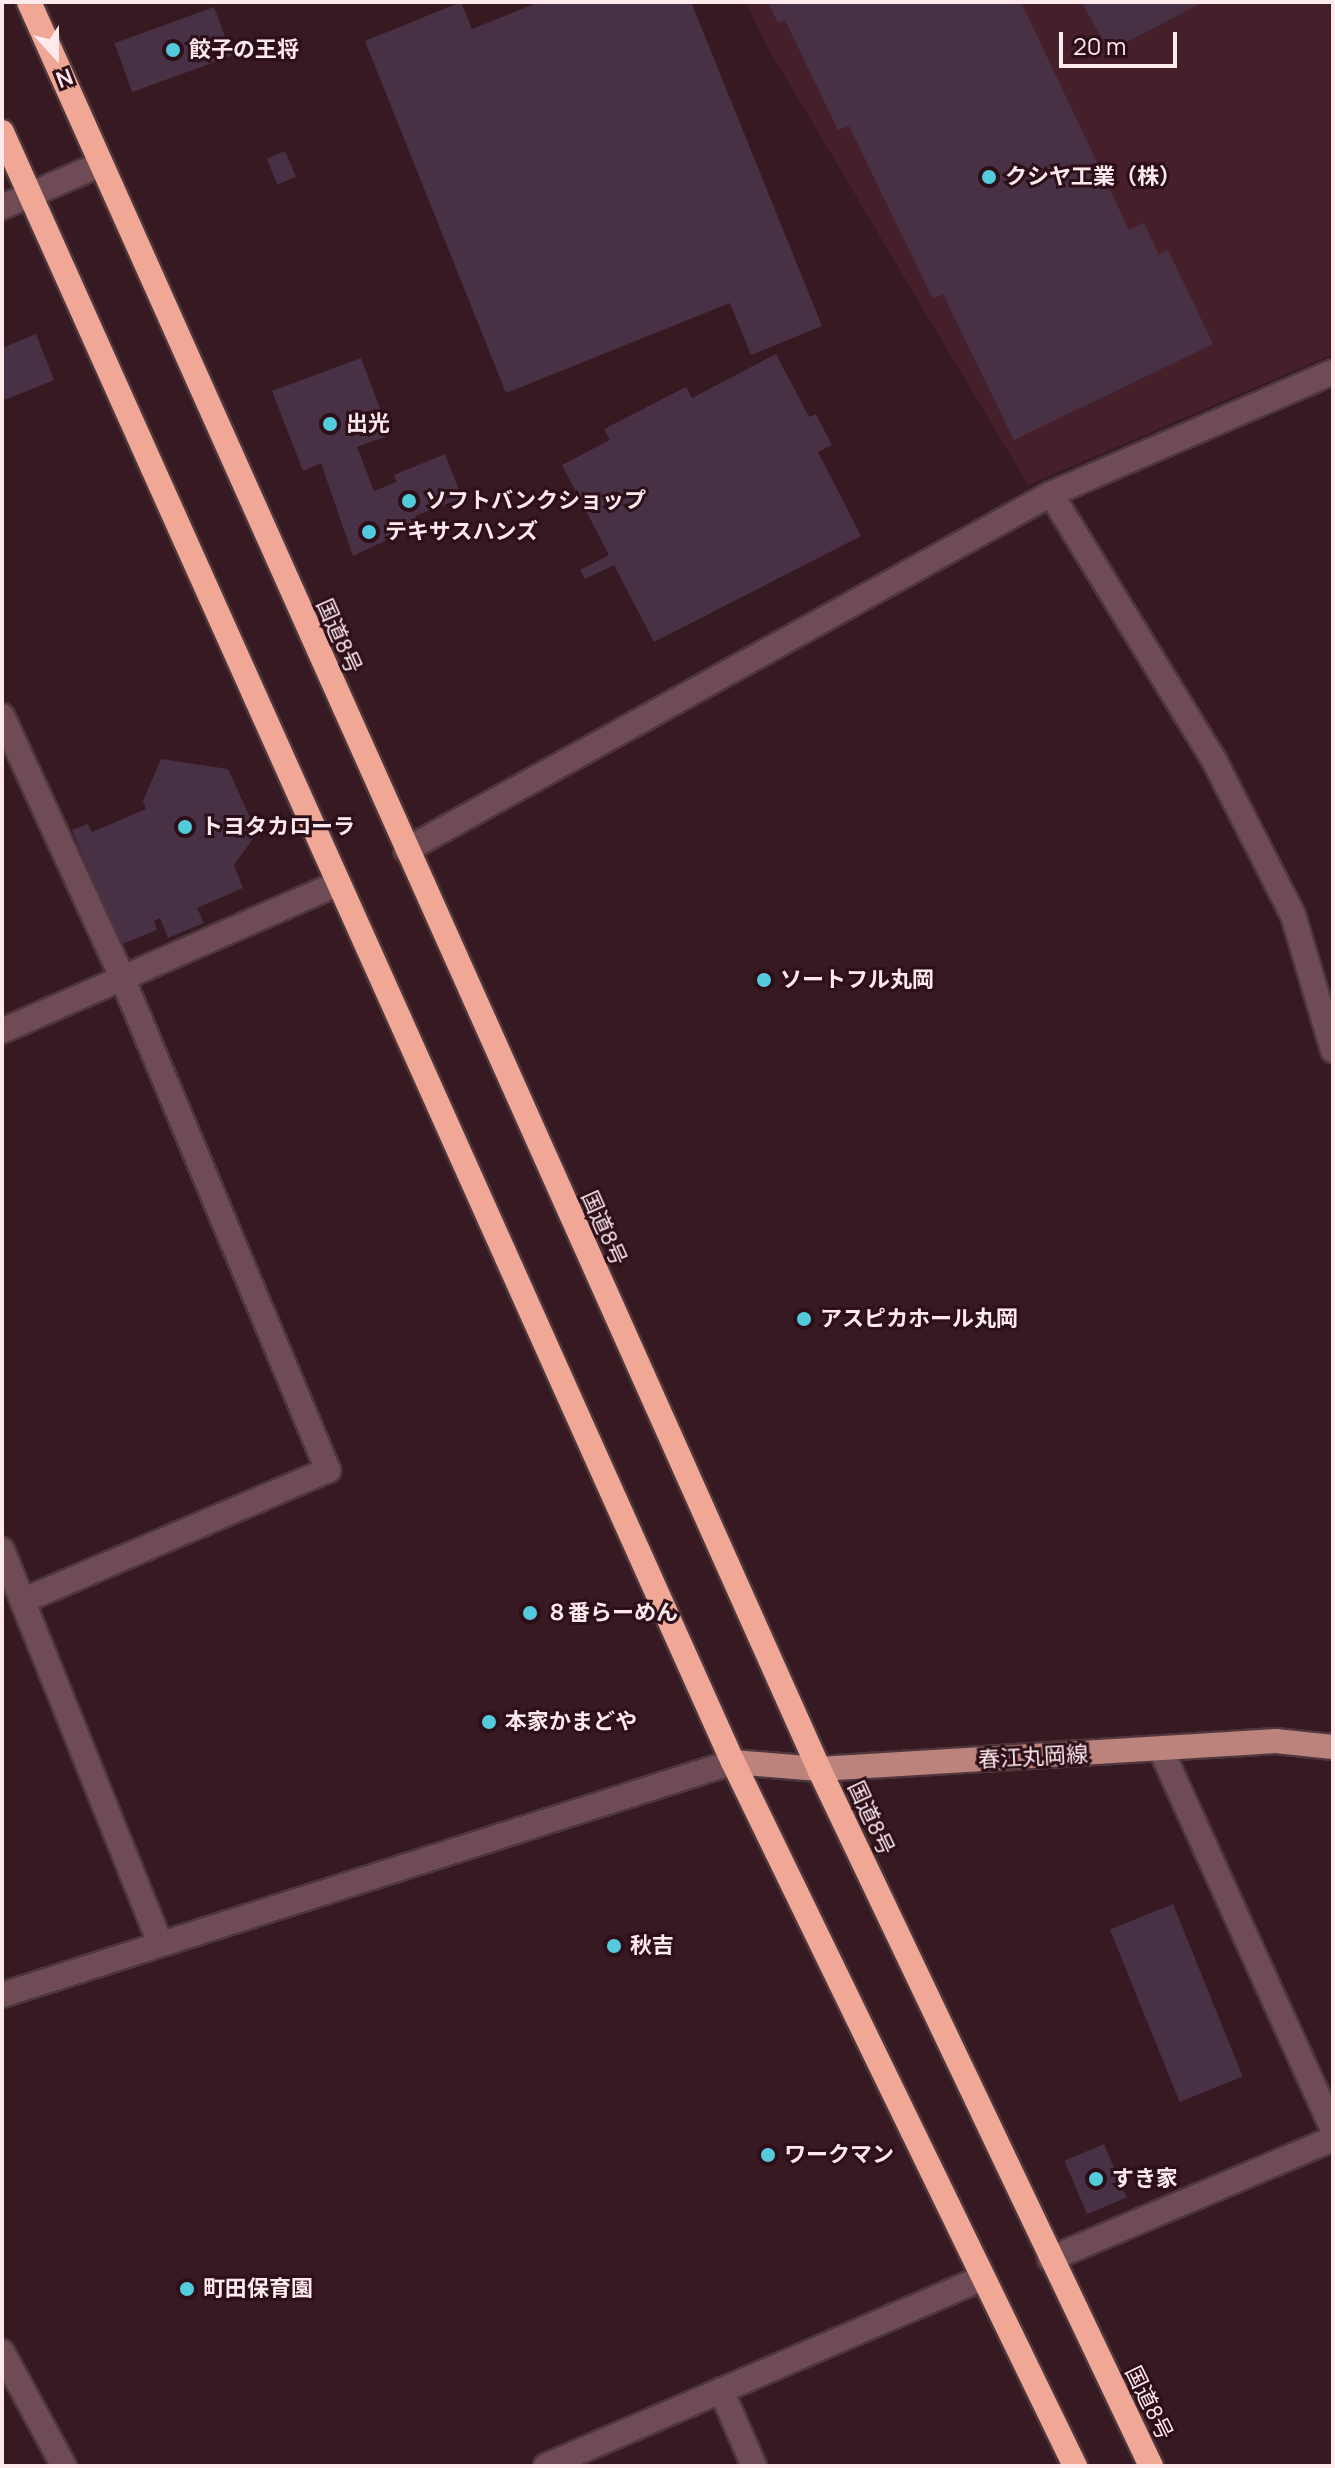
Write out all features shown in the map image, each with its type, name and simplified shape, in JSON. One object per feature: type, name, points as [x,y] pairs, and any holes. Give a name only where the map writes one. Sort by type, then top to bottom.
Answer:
[{"type":"highway","name":"国道8号","points":[[29,2],[819,1769],[1151,2466]]},
{"type":"highway","points":[[2,132],[733,1762],[1075,2466]]},
{"type":"main road","name":"春江丸岡線","points":[[733,1762],[819,1769],[1276,1741],[1333,1747]]},
{"type":"street","points":[[2,207],[101,164]]},
{"type":"street","points":[[406,850],[1051,494],[1333,372]]},
{"type":"street","points":[[1051,494],[1214,760],[1293,915],[1333,1050]]},
{"type":"street","points":[[2,716],[121,975],[328,1470],[24,1600]]},
{"type":"street","points":[[2,1031],[121,975],[337,884]]},
{"type":"street","points":[[2,1550],[159,1941]]},
{"type":"street","points":[[1161,1750],[1333,2129]]},
{"type":"street","points":[[2,1995],[159,1941],[733,1762]]},
{"type":"street","points":[[1050,2259],[1333,2139]]},
{"type":"street","points":[[546,2466],[982,2278]]},
{"type":"street","points":[[2,2352],[64,2466]]},
{"type":"street","points":[[721,2390],[754,2466]]},
{"type":"shaded area","points":[[746,2],[1328,2],[1333,16],[1333,354],[1028,485],[765,43]]},
{"type":"building","points":[[461,2],[472,29],[539,2],[691,2],[822,326],[751,355],[730,303],[506,393],[365,41]]},
{"type":"building","name":"クシヤ工業（株）","points":[[768,2],[1021,2],[1129,230],[1144,223],[1159,255],[1168,250],[1213,344],[1014,440],[943,294],[933,299],[849,126],[838,130],[785,20],[778,23]]},
{"type":"building","points":[[1081,2],[1203,2],[1110,51]]},
{"type":"building","name":"餃子の王将","points":[[214,7],[232,56],[132,92],[114,43]]},
{"type":"building","points":[[285,151],[296,177],[278,185],[267,159]]},
{"type":"building","points":[[36,334],[54,380],[2,401],[2,348]]},
{"type":"building","points":[[776,354],[809,417],[816,414],[832,445],[818,452],[861,536],[654,642],[614,565],[585,579],[580,570],[609,555],[562,465],[610,440],[604,429],[686,387],[692,398]]},
{"type":"building","points":[[361,358],[390,435],[357,447],[374,491],[397,482],[394,475],[445,454],[462,498],[415,516],[418,525],[353,556],[321,463],[303,471],[272,391]]},
{"type":"building","points":[[161,759],[228,769],[257,833],[234,865],[243,888],[197,908],[204,923],[168,938],[160,918],[154,921],[157,930],[120,945],[72,830],[88,824],[92,832],[146,809],[143,801]]},
{"type":"building","points":[[1173,1904],[1243,2076],[1180,2102],[1110,1929]]},
{"type":"building","name":"すき家","points":[[1104,2144],[1127,2197],[1087,2214],[1064,2161]]},
{"type":"place","name":"餃子の王将","points":[[173,50]]},
{"type":"place","name":"クシヤ工業（株）","points":[[989,177]]},
{"type":"place","name":"出光","points":[[330,424]]},
{"type":"place","name":"ソフトバンクショップ","points":[[409,501]]},
{"type":"place","name":"テキサスハンズ","points":[[369,532]]},
{"type":"place","name":"トヨタカローラ","points":[[185,827]]},
{"type":"place","name":"ソートフル丸岡","points":[[764,980]]},
{"type":"place","name":"アスピカホール丸岡","points":[[804,1319]]},
{"type":"place","name":"８番らーめん","points":[[530,1613]]},
{"type":"place","name":"本家かまどや","points":[[489,1722]]},
{"type":"place","name":"秋吉","points":[[614,1946]]},
{"type":"place","name":"ワークマン","points":[[768,2155]]},
{"type":"place","name":"すき家","points":[[1096,2179]]},
{"type":"place","name":"町田保育園","points":[[187,2289]]}]
